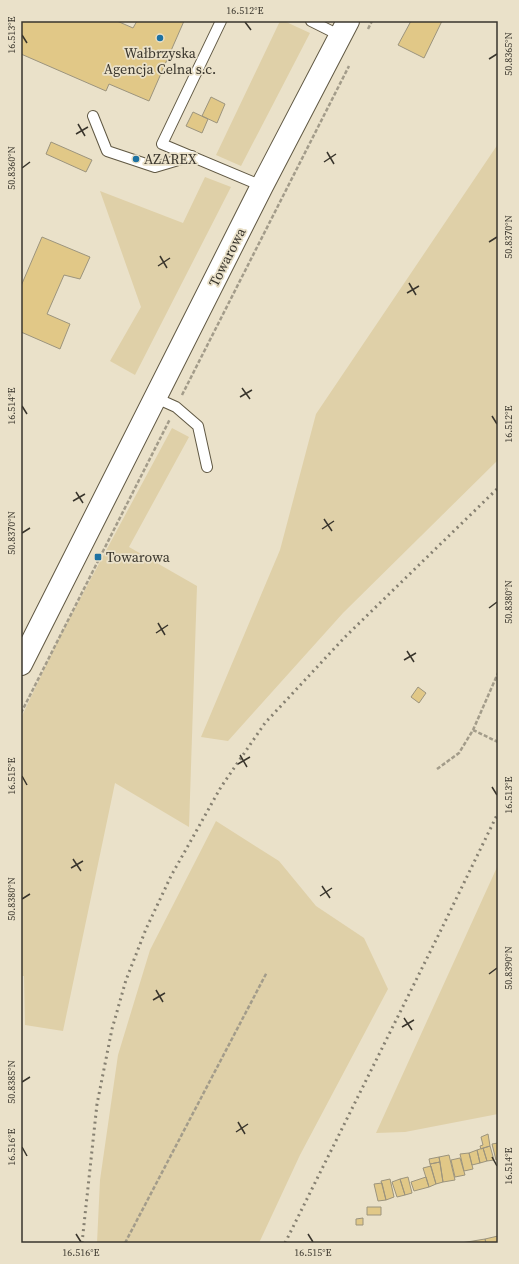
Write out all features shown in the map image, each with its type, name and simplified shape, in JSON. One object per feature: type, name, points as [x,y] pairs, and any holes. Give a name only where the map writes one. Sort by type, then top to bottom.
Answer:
[{"type":"main road","name":"Towarowa","points":[[21,664],[262,186],[344,28]]},
{"type":"lane","points":[[221,21],[162,144],[262,186]]},
{"type":"lane","points":[[311,21],[344,28]]},
{"type":"lane","points":[[93,116],[107,151],[155,166],[192,156]]},
{"type":"lane","points":[[156,398],[176,407],[198,426],[207,467]]},
{"type":"path","points":[[365,34],[372,21]]},
{"type":"path","points":[[21,713],[352,61]]},
{"type":"path","points":[[437,769],[459,752],[473,730],[498,673]]},
{"type":"path","points":[[473,730],[498,742]]},
{"type":"path","points":[[125,1243],[267,972]]},
{"type":"shaded area","points":[[280,21],[284,21],[310,33],[241,166],[216,155]]},
{"type":"shaded area","points":[[498,144],[498,460],[343,613],[228,741],[201,737],[280,550],[316,414]]},
{"type":"shaded area","points":[[205,177],[231,187],[135,375],[110,361],[141,307],[100,191],[183,223]]},
{"type":"shaded area","points":[[172,428],[189,437],[129,547],[197,586],[189,827],[115,783],[63,1031],[25,1025],[24,976],[21,976],[21,718],[59,638]]},
{"type":"shaded area","points":[[216,821],[279,861],[316,906],[364,938],[388,989],[300,1155],[259,1243],[97,1243],[100,1180],[118,1055],[150,950]]},
{"type":"shaded area","points":[[498,865],[498,1114],[405,1132],[376,1133]]},
{"type":"building","points":[[21,21],[117,21],[133,28],[137,21],[184,21],[149,101],[109,84],[106,91],[21,54]]},
{"type":"building","points":[[411,21],[442,21],[424,58],[398,45]]},
{"type":"building","points":[[211,97],[225,104],[217,123],[202,116]]},
{"type":"building","points":[[193,112],[208,119],[202,133],[186,126]]},
{"type":"building","points":[[51,142],[92,160],[86,172],[46,154]]},
{"type":"building","points":[[42,237],[90,257],[80,279],[64,275],[47,314],[70,324],[60,349],[21,332],[21,286]]},
{"type":"building","points":[[418,687],[426,693],[419,703],[411,697]]},
{"type":"building","points":[[488,1134],[490,1146],[481,1149],[480,1146],[483,1145],[481,1137]]},
{"type":"building","points":[[498,1143],[498,1159],[496,1160],[492,1144]]},
{"type":"building","points":[[490,1146],[494,1160],[487,1161],[483,1148]]},
{"type":"building","points":[[483,1148],[487,1161],[480,1163],[477,1150]]},
{"type":"building","points":[[477,1150],[480,1163],[472,1165],[469,1153]]},
{"type":"building","points":[[469,1153],[473,1169],[464,1171],[460,1154]]},
{"type":"building","points":[[449,1155],[455,1180],[443,1182],[439,1157]]},
{"type":"building","points":[[439,1157],[440,1162],[430,1164],[429,1159]]},
{"type":"building","points":[[460,1158],[465,1175],[455,1177],[451,1160]]},
{"type":"building","points":[[440,1162],[443,1182],[436,1184],[430,1164]]},
{"type":"building","points":[[431,1166],[436,1184],[429,1187],[423,1168]]},
{"type":"building","points":[[408,1177],[412,1193],[405,1195],[400,1179]]},
{"type":"building","points":[[426,1177],[429,1187],[414,1191],[411,1182]]},
{"type":"building","points":[[390,1179],[394,1197],[386,1200],[381,1181]]},
{"type":"building","points":[[400,1179],[405,1195],[397,1197],[392,1182]]},
{"type":"building","points":[[382,1183],[386,1200],[378,1201],[374,1184]]},
{"type":"building","points":[[367,1207],[381,1207],[381,1215],[367,1215]]},
{"type":"building","points":[[363,1218],[363,1225],[356,1225],[356,1219]]},
{"type":"building","points":[[498,1236],[498,1243],[486,1243],[485,1239]]},
{"type":"building","points":[[485,1239],[486,1243],[461,1243]]},
{"type":"railway","points":[[82,1243],[97,1104],[112,1029],[126,980],[146,929],[171,876],[221,787],[265,723],[345,637],[498,488]]},
{"type":"railway","points":[[285,1243],[498,813]]},
{"type":"place","name":"Wałbrzyska Agencja Celna s.c.","points":[[160,38]]},
{"type":"place","name":"AZAREX","points":[[136,159]]},
{"type":"place","name":"Towarowa","points":[[98,557]]}]
